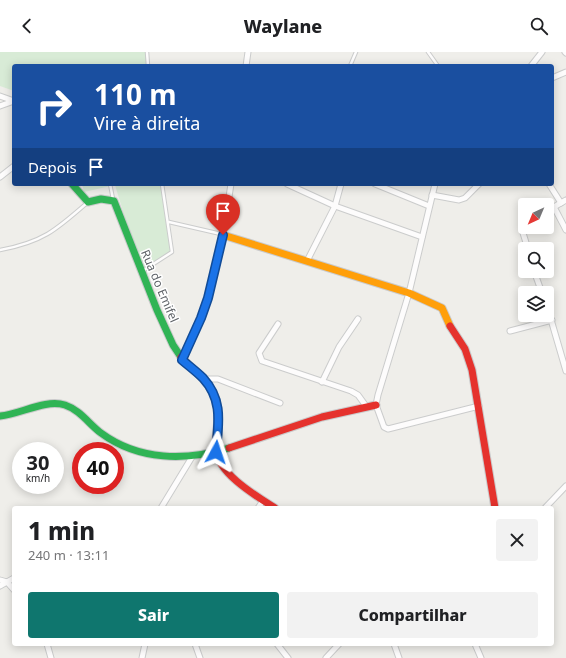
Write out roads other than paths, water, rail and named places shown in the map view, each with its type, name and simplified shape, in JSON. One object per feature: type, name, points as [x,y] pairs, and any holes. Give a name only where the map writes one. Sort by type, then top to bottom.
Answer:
[{"type":"street","points":[[246,64],[248,52]]},
{"type":"street","points":[[533,64],[542,52]]},
{"type":"street","points":[[554,77],[566,72]]},
{"type":"street","points":[[0,96],[12,100]]},
{"type":"street","points":[[0,106],[12,102]]},
{"type":"street","points":[[0,177],[12,168]]},
{"type":"street","points":[[74,186],[88,202],[101,199],[114,201]]},
{"type":"street","points":[[182,360],[201,318],[208,298],[223,235],[231,186]]},
{"type":"street","points":[[291,186],[335,206],[422,237]]},
{"type":"street","points":[[307,261],[335,206],[340,186]]},
{"type":"street","points":[[380,186],[429,206]]},
{"type":"street","points":[[434,186],[408,293],[376,405],[384,427],[388,429],[479,406]]},
{"type":"street","points":[[432,195],[459,200],[465,198],[477,186]]},
{"type":"street","points":[[549,186],[561,203]]},
{"type":"street","points":[[566,200],[554,207],[566,230]]},
{"type":"street","name":"Rua do Emifel","points":[[114,201],[140,272],[173,345],[182,360],[203,378],[213,393],[219,411],[216,452]]},
{"type":"street","points":[[223,235],[408,293],[436,304],[442,308],[451,328],[465,349],[472,370],[495,506]]},
{"type":"street","points":[[322,382],[339,347],[358,319]]},
{"type":"street","points":[[510,331],[544,322]]},
{"type":"street","points":[[553,322],[566,371]]},
{"type":"street","points":[[278,324],[258,352],[259,358],[266,363],[351,391],[358,395],[366,406]]},
{"type":"street","points":[[203,378],[218,379],[280,403]]},
{"type":"street","points":[[0,416],[10,416],[59,404],[79,413],[101,434],[128,450],[177,457],[192,457],[251,442],[318,418],[366,406],[376,405]]},
{"type":"street","points":[[216,452],[223,466],[233,479],[272,506]]},
{"type":"street","points":[[164,506],[192,457]]},
{"type":"street","points":[[547,506],[566,486]]},
{"type":"street","points":[[259,506],[263,501]]},
{"type":"street","points":[[0,586],[12,579]]},
{"type":"street","points":[[0,580],[7,582],[12,588]]},
{"type":"street","points":[[48,646],[51,658]]},
{"type":"street","points":[[142,658],[145,646]]},
{"type":"street","points":[[197,646],[200,658]]},
{"type":"street","points":[[279,646],[288,658]]},
{"type":"street","points":[[326,658],[337,646]]},
{"type":"street","points":[[395,646],[399,658]]},
{"type":"street","points":[[476,646],[481,658]]},
{"type":"lane","points":[[147,52],[148,64]]},
{"type":"lane","points":[[351,64],[356,52]]},
{"type":"lane","points":[[428,52],[437,64]]},
{"type":"lane","points":[[110,186],[114,201]]},
{"type":"lane","points":[[140,272],[172,252],[169,222],[162,186]]},
{"type":"lane","points":[[0,250],[23,246],[36,241],[58,228],[88,202]]},
{"type":"lane","points":[[169,222],[223,235]]}]
